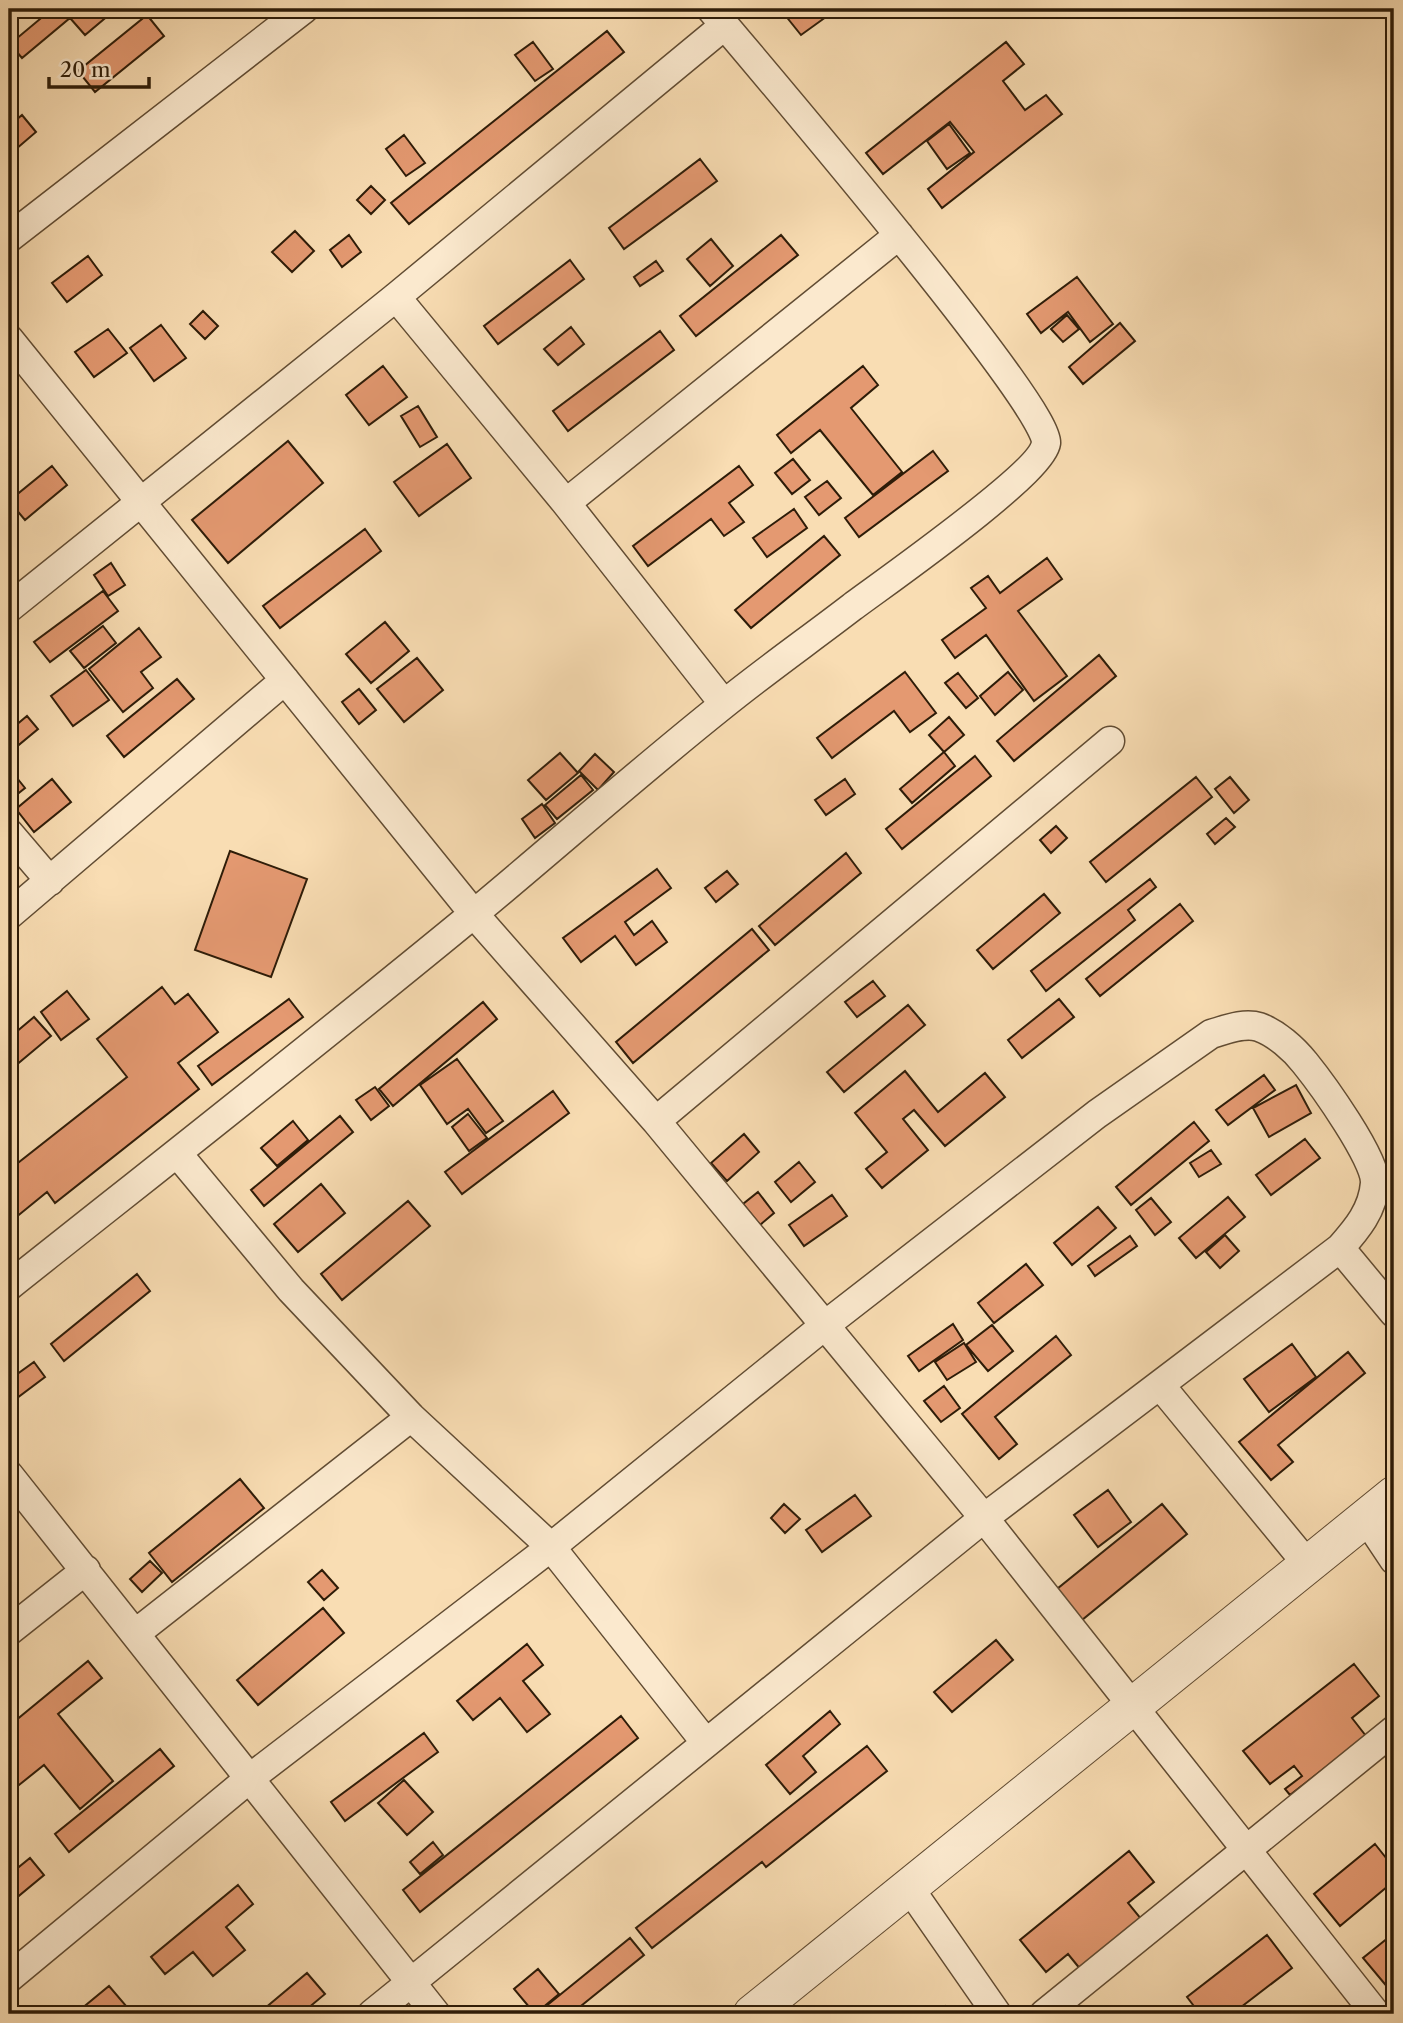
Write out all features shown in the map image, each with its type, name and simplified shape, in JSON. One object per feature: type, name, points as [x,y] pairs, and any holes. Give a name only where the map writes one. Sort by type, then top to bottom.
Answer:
[{"type":"street","points":[[9,238],[304,9]]},
{"type":"street","points":[[9,608],[396,297],[718,17],[900,235],[1045,431],[1044,449],[1030,469],[952,532],[724,704],[474,914],[9,1286]]},
{"type":"street","points":[[566,503],[900,235]]},
{"type":"street","points":[[396,297],[566,503],[724,704]]},
{"type":"street","points":[[9,339],[474,914],[656,1121],[985,1518],[1246,1853],[1376,2014]]},
{"type":"street","points":[[9,915],[285,680]]},
{"type":"street","points":[[656,1121],[1110,741]]},
{"type":"street","points":[[9,833],[50,881]]},
{"type":"street","points":[[9,1978],[250,1778],[551,1548],[824,1326],[1097,1114],[1211,1034],[1233,1027],[1257,1026],[1277,1037],[1304,1062],[1367,1154],[1375,1180],[1372,1205],[1340,1248],[985,1518],[372,2014]]},
{"type":"street","points":[[177,1153],[290,1290],[411,1417],[551,1548],[706,1743]]},
{"type":"street","points":[[1340,1248],[1394,1313]]},
{"type":"street","points":[[1160,1385],[1308,1565]]},
{"type":"street","points":[[136,1633],[411,1417]]},
{"type":"street","points":[[9,1475],[436,2014]]},
{"type":"street","points":[[759,2012],[908,1886],[1133,1708],[1394,1495]]},
{"type":"street","points":[[1366,1518],[1394,1560]]},
{"type":"street","points":[[9,1631],[86,1570]]},
{"type":"street","points":[[1044,2014],[1246,1853],[1394,1730]]},
{"type":"street","points":[[908,1886],[997,2014]]},
{"type":"building","points":[[52,9],[116,9],[85,35],[70,18],[22,58],[10,44]]},
{"type":"building","points":[[794,9],[837,9],[801,35],[785,15]]},
{"type":"building","points":[[147,15],[164,36],[95,92],[78,71]]},
{"type":"building","points":[[607,31],[624,52],[409,224],[391,203]]},
{"type":"building","points":[[533,42],[553,69],[535,81],[515,55]]},
{"type":"building","points":[[1006,42],[1024,64],[1003,81],[1025,110],[1046,95],[1062,114],[942,208],[928,189],[974,152],[950,122],[883,174],[866,153]]},
{"type":"building","points":[[22,115],[36,132],[9,155],[9,126]]},
{"type":"building","points":[[949,124],[970,153],[947,169],[927,141]]},
{"type":"building","points":[[404,135],[425,163],[406,176],[386,149]]},
{"type":"building","points":[[700,159],[717,181],[624,249],[609,228]]},
{"type":"building","points":[[371,186],[385,200],[371,214],[357,200]]},
{"type":"building","points":[[295,231],[314,251],[292,272],[272,252]]},
{"type":"building","points":[[349,235],[361,252],[342,267],[330,250]]},
{"type":"building","points":[[781,235],[798,255],[696,336],[680,316]]},
{"type":"building","points":[[711,239],[733,266],[710,286],[687,259]]},
{"type":"building","points":[[88,256],[102,275],[67,302],[52,283]]},
{"type":"building","points":[[570,260],[584,279],[498,344],[484,326]]},
{"type":"building","points":[[656,261],[663,271],[640,286],[634,277]]},
{"type":"building","points":[[1077,277],[1113,324],[1090,342],[1068,312],[1041,333],[1027,314]]},
{"type":"building","points":[[203,311],[218,326],[205,339],[190,324]]},
{"type":"building","points":[[1067,315],[1079,329],[1063,342],[1051,329]]},
{"type":"building","points":[[1120,323],[1135,341],[1083,384],[1069,367]]},
{"type":"building","points":[[161,325],[186,358],[154,381],[130,348]]},
{"type":"building","points":[[571,327],[584,344],[558,365],[544,349]]},
{"type":"building","points":[[108,329],[127,353],[94,377],[75,352]]},
{"type":"building","points":[[660,331],[674,350],[568,431],[553,411]]},
{"type":"building","points":[[383,366],[407,397],[369,425],[346,395]]},
{"type":"building","points":[[863,366],[878,385],[851,408],[902,472],[873,495],[820,430],[791,453],[777,435]]},
{"type":"building","points":[[418,406],[437,437],[420,447],[401,416]]},
{"type":"building","points":[[288,441],[323,483],[228,563],[192,520]]},
{"type":"building","points":[[447,444],[471,478],[419,516],[394,482]]},
{"type":"building","points":[[933,451],[948,471],[859,537],[845,518]]},
{"type":"building","points":[[793,459],[810,480],[792,494],[775,473]]},
{"type":"building","points":[[52,466],[67,485],[25,520],[9,501]]},
{"type":"building","points":[[739,466],[753,485],[729,503],[744,522],[724,536],[711,519],[648,566],[633,546]]},
{"type":"building","points":[[827,481],[841,498],[819,515],[805,497]]},
{"type":"building","points":[[794,509],[807,528],[767,557],[753,538]]},
{"type":"building","points":[[365,529],[381,551],[280,628],[263,606]]},
{"type":"building","points":[[824,536],[840,555],[751,628],[735,610]]},
{"type":"building","points":[[1047,558],[1062,579],[1018,611],[1067,676],[1034,701],[986,635],[955,658],[942,640],[986,608],[971,588],[988,576],[1000,593]]},
{"type":"building","points":[[111,563],[125,585],[108,596],[94,575]]},
{"type":"building","points":[[103,591],[118,611],[50,662],[34,642]]},
{"type":"building","points":[[385,622],[409,651],[371,683],[346,654]]},
{"type":"building","points":[[103,626],[116,643],[84,668],[70,651]]},
{"type":"building","points":[[139,628],[161,657],[141,672],[153,688],[123,712],[89,669]]},
{"type":"building","points":[[1099,655],[1116,676],[1014,761],[997,741]]},
{"type":"building","points":[[417,658],[443,690],[404,722],[377,689]]},
{"type":"building","points":[[86,670],[109,700],[73,726],[51,696]]},
{"type":"building","points":[[905,672],[936,713],[910,732],[894,711],[832,758],[817,738]]},
{"type":"building","points":[[1008,672],[1023,690],[995,715],[980,696]]},
{"type":"building","points":[[958,673],[978,698],[966,708],[945,683]]},
{"type":"building","points":[[177,679],[194,699],[124,757],[107,736]]},
{"type":"building","points":[[359,689],[376,710],[359,724],[342,702]]},
{"type":"building","points":[[27,716],[38,729],[9,753],[9,731]]},
{"type":"building","points":[[949,717],[964,735],[944,752],[929,735]]},
{"type":"building","points":[[944,752],[955,766],[912,803],[900,789]]},
{"type":"building","points":[[560,753],[578,773],[546,800],[528,780]]},
{"type":"building","points":[[595,754],[614,772],[598,790],[579,771]]},
{"type":"building","points":[[975,756],[991,776],[902,849],[886,829]]},
{"type":"building","points":[[9,768],[25,788],[10,800],[9,798]]},
{"type":"building","points":[[581,775],[593,790],[557,819],[545,805]]},
{"type":"building","points":[[1196,777],[1212,797],[1106,882],[1090,862]]},
{"type":"building","points":[[1230,777],[1249,800],[1234,813],[1215,789]]},
{"type":"building","points":[[52,779],[71,802],[34,832],[16,809]]},
{"type":"building","points":[[845,779],[855,794],[826,815],[815,800]]},
{"type":"building","points":[[542,804],[555,823],[535,838],[522,819]]},
{"type":"building","points":[[1226,818],[1235,827],[1215,844],[1207,834]]},
{"type":"building","points":[[1056,826],[1067,838],[1051,853],[1040,840]]},
{"type":"building","points":[[230,851],[307,879],[271,977],[195,950]]},
{"type":"building","points":[[846,853],[861,873],[775,945],[759,926]]},
{"type":"building","points":[[657,869],[671,888],[625,922],[634,935],[652,921],[667,942],[636,965],[615,936],[581,962],[563,938]]},
{"type":"building","points":[[727,871],[738,884],[716,902],[705,888]]},
{"type":"building","points":[[1150,879],[1156,887],[1128,910],[1135,920],[1046,991],[1031,971]]},
{"type":"building","points":[[1044,894],[1060,913],[993,969],[977,950]]},
{"type":"building","points":[[1180,904],[1193,921],[1100,996],[1086,979]]},
{"type":"building","points":[[752,929],[769,950],[633,1063],[616,1042]]},
{"type":"building","points":[[873,981],[885,996],[857,1017],[845,1002]]},
{"type":"building","points":[[162,987],[175,1004],[188,994],[218,1032],[178,1063],[199,1089],[55,1203],[47,1192],[9,1223],[9,1170],[127,1077],[97,1039]]},
{"type":"building","points":[[67,991],[89,1019],[61,1040],[41,1012]]},
{"type":"building","points":[[289,999],[303,1017],[212,1085],[198,1066]]},
{"type":"building","points":[[1059,999],[1074,1017],[1022,1058],[1008,1040]]},
{"type":"building","points":[[483,1002],[497,1019],[393,1106],[379,1089]]},
{"type":"building","points":[[908,1005],[925,1025],[844,1092],[827,1072]]},
{"type":"building","points":[[34,1017],[51,1036],[9,1071],[9,1038]]},
{"type":"building","points":[[457,1059],[503,1121],[486,1133],[468,1109],[447,1124],[420,1085]]},
{"type":"building","points":[[905,1071],[938,1112],[985,1073],[1005,1097],[945,1146],[914,1110],[903,1119],[928,1150],[882,1188],[866,1169],[887,1152],[855,1113]]},
{"type":"building","points":[[1264,1075],[1275,1090],[1228,1125],[1216,1110]]},
{"type":"building","points":[[1296,1085],[1311,1113],[1269,1137],[1253,1108]]},
{"type":"building","points":[[375,1087],[389,1106],[371,1120],[356,1100]]},
{"type":"building","points":[[553,1091],[569,1113],[462,1194],[445,1172]]},
{"type":"building","points":[[468,1114],[487,1138],[469,1151],[452,1127]]},
{"type":"building","points":[[340,1116],[353,1132],[264,1206],[251,1190]]},
{"type":"building","points":[[293,1121],[308,1140],[277,1166],[261,1148]]},
{"type":"building","points":[[1194,1122],[1209,1141],[1131,1205],[1116,1187]]},
{"type":"building","points":[[744,1134],[759,1152],[727,1181],[711,1163]]},
{"type":"building","points":[[1305,1139],[1320,1158],[1271,1195],[1256,1175]]},
{"type":"building","points":[[1211,1150],[1221,1164],[1199,1177],[1190,1163]]},
{"type":"building","points":[[799,1162],[815,1182],[791,1202],[775,1182]]},
{"type":"building","points":[[321,1184],[345,1213],[298,1252],[274,1224]]},
{"type":"building","points":[[758,1192],[774,1213],[760,1225],[743,1204]]},
{"type":"building","points":[[832,1195],[847,1216],[804,1246],[789,1225]]},
{"type":"building","points":[[1228,1197],[1245,1217],[1196,1258],[1179,1238]]},
{"type":"building","points":[[1151,1198],[1171,1222],[1155,1235],[1136,1210]]},
{"type":"building","points":[[408,1201],[430,1226],[342,1300],[321,1274]]},
{"type":"building","points":[[1098,1207],[1116,1228],[1072,1265],[1054,1243]]},
{"type":"building","points":[[1225,1235],[1239,1251],[1220,1268],[1206,1252]]},
{"type":"building","points":[[1130,1236],[1137,1246],[1095,1276],[1088,1266]]},
{"type":"building","points":[[1026,1264],[1043,1285],[994,1323],[978,1303]]},
{"type":"building","points":[[137,1274],[150,1291],[64,1361],[51,1344]]},
{"type":"building","points":[[953,1324],[963,1340],[919,1371],[908,1356]]},
{"type":"building","points":[[992,1325],[1013,1351],[988,1371],[966,1345]]},
{"type":"building","points":[[1056,1336],[1071,1355],[995,1417],[1017,1444],[999,1459],[962,1414]]},
{"type":"building","points":[[964,1343],[976,1362],[947,1380],[935,1362]]},
{"type":"building","points":[[1292,1344],[1316,1377],[1269,1412],[1244,1379]]},
{"type":"building","points":[[1348,1352],[1365,1373],[1278,1445],[1293,1462],[1271,1480],[1239,1442]]},
{"type":"building","points":[[34,1362],[45,1377],[13,1401],[9,1395],[9,1380]]},
{"type":"building","points":[[944,1386],[960,1408],[941,1422],[924,1401]]},
{"type":"building","points":[[240,1479],[264,1508],[172,1582],[149,1553]]},
{"type":"building","points":[[1108,1490],[1131,1522],[1098,1547],[1074,1515]]},
{"type":"building","points":[[855,1495],[871,1516],[822,1552],[806,1530]]},
{"type":"building","points":[[784,1504],[800,1519],[785,1533],[771,1518]]},
{"type":"building","points":[[1162,1504],[1187,1534],[1082,1620],[1057,1589]]},
{"type":"building","points":[[150,1561],[162,1573],[142,1592],[130,1579]]},
{"type":"building","points":[[322,1570],[338,1588],[324,1600],[308,1582]]},
{"type":"building","points":[[323,1608],[344,1633],[258,1705],[237,1680]]},
{"type":"building","points":[[996,1640],[1013,1660],[952,1712],[934,1692]]},
{"type":"building","points":[[527,1644],[543,1665],[523,1681],[550,1714],[527,1732],[500,1698],[473,1720],[457,1701]]},
{"type":"building","points":[[88,1661],[102,1678],[58,1714],[113,1781],[80,1809],[44,1765],[9,1793],[9,1726]]},
{"type":"building","points":[[1354,1664],[1379,1696],[1352,1718],[1366,1736],[1290,1795],[1285,1789],[1302,1776],[1294,1766],[1270,1784],[1243,1751]]},
{"type":"building","points":[[830,1711],[840,1724],[803,1756],[816,1772],[790,1794],[766,1765]]},
{"type":"building","points":[[621,1716],[638,1738],[420,1912],[403,1890]]},
{"type":"building","points":[[424,1733],[438,1752],[345,1821],[331,1802]]},
{"type":"building","points":[[867,1746],[887,1771],[766,1867],[762,1862],[652,1948],[636,1928]]},
{"type":"building","points":[[160,1749],[174,1766],[69,1852],[55,1834]]},
{"type":"building","points":[[404,1780],[433,1812],[407,1835],[378,1803]]},
{"type":"building","points":[[433,1842],[443,1855],[420,1874],[410,1862]]},
{"type":"building","points":[[1375,1844],[1394,1868],[1394,1881],[1340,1926],[1314,1894]]},
{"type":"building","points":[[1129,1851],[1154,1882],[1128,1903],[1142,1920],[1081,1970],[1068,1954],[1046,1972],[1020,1940]]},
{"type":"building","points":[[30,1858],[44,1875],[9,1904],[9,1875]]},
{"type":"building","points":[[238,1885],[253,1904],[226,1927],[245,1950],[213,1976],[193,1952],[165,1974],[151,1957]]},
{"type":"building","points":[[1394,1933],[1394,1985],[1389,1989],[1363,1958]]},
{"type":"building","points":[[1267,1935],[1292,1968],[1232,2014],[1200,2014],[1187,1997]]},
{"type":"building","points":[[630,1938],[644,1955],[571,2014],[543,2014],[540,2011]]},
{"type":"building","points":[[538,1969],[559,1994],[535,2014],[514,1989]]},
{"type":"building","points":[[307,1973],[325,1994],[301,2014],[258,2014]]},
{"type":"building","points":[[109,1986],[127,2007],[118,2014],[75,2014]]},
{"type":"building","points":[[945,2006],[952,2014],[934,2014]]}]
